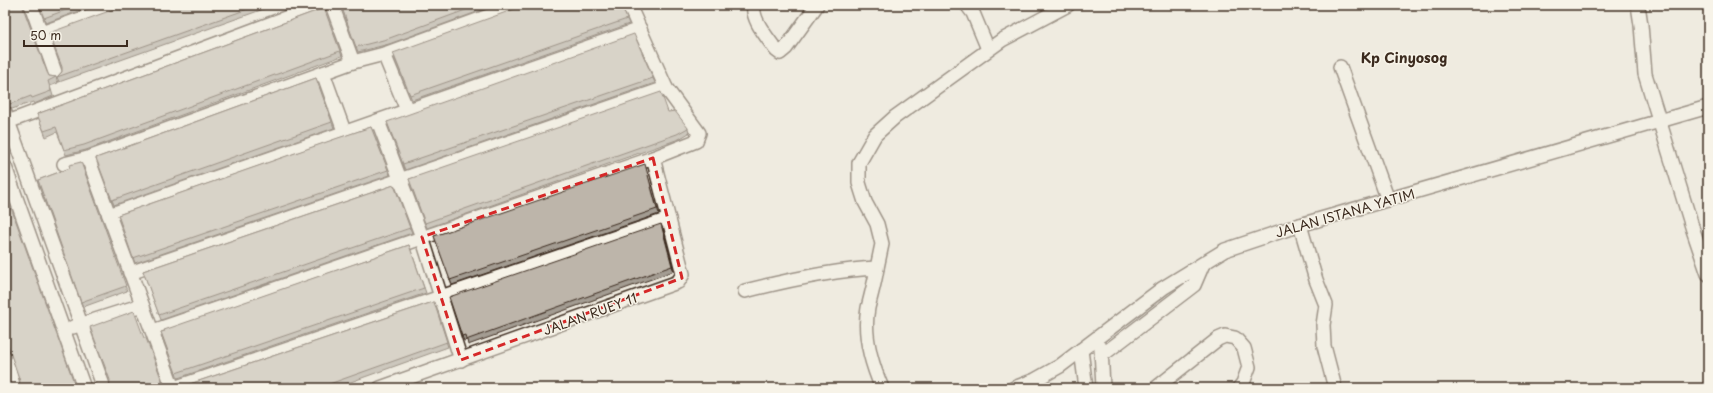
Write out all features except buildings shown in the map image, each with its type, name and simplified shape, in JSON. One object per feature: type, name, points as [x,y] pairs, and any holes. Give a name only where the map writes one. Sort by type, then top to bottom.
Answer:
[{"type":"street","points":[[31,5],[56,74]]},
{"type":"street","points":[[41,33],[119,5]]},
{"type":"street","points":[[104,388],[6,119],[320,5]]},
{"type":"street","points":[[332,5],[352,62]]},
{"type":"street","points":[[64,164],[88,158],[352,62],[384,54],[519,5]]},
{"type":"street","points":[[153,331],[653,158],[696,141],[699,133],[666,88],[629,5]]},
{"type":"street","points":[[754,5],[753,9],[756,19],[776,50],[780,53],[786,48],[817,5]]},
{"type":"street","points":[[967,5],[973,13],[988,49]]},
{"type":"street","points":[[882,388],[872,359],[867,326],[868,309],[882,244],[877,224],[865,202],[859,183],[859,163],[875,135],[895,117],[988,49],[1068,5]]},
{"type":"street","points":[[1638,5],[1641,25],[1644,74],[1708,274]]},
{"type":"street","points":[[109,215],[640,29]]},
{"type":"street","points":[[384,54],[407,110]]},
{"type":"street","points":[[1340,67],[1388,200]]},
{"type":"street","points":[[323,73],[344,132]]},
{"type":"street","points":[[130,273],[666,88]]},
{"type":"street","name":"JALAN ISTANA YATIM","points":[[1014,388],[1036,380],[1060,366],[1163,288],[1225,250],[1300,225],[1708,107]]},
{"type":"street","points":[[378,121],[422,237],[461,360]]},
{"type":"street","points":[[88,158],[173,388],[669,219]]},
{"type":"street","name":"JALAN RUEY 11","points":[[380,388],[678,282],[683,274],[653,158]]},
{"type":"street","points":[[5,167],[84,388]]},
{"type":"street","points":[[1300,225],[1316,280],[1326,305],[1323,324],[1324,346],[1334,388]]},
{"type":"street","points":[[1101,356],[1194,285],[1203,264]]},
{"type":"street","points":[[745,291],[810,276],[877,268]]},
{"type":"street","points":[[64,330],[142,304]]},
{"type":"street","points":[[1100,336],[1103,388]]},
{"type":"street","points":[[1156,388],[1218,339],[1225,336],[1235,338],[1244,348],[1249,367],[1243,383],[1239,388]]},
{"type":"street","points":[[1081,350],[1086,388]]},
{"type":"street","points":[[5,357],[10,382]]},
{"type":"highlighted area","points":[[653,158],[682,278],[461,360],[422,237]]},
{"type":"district","name":"Kp Cinyosog","points":[[1404,58]]}]
